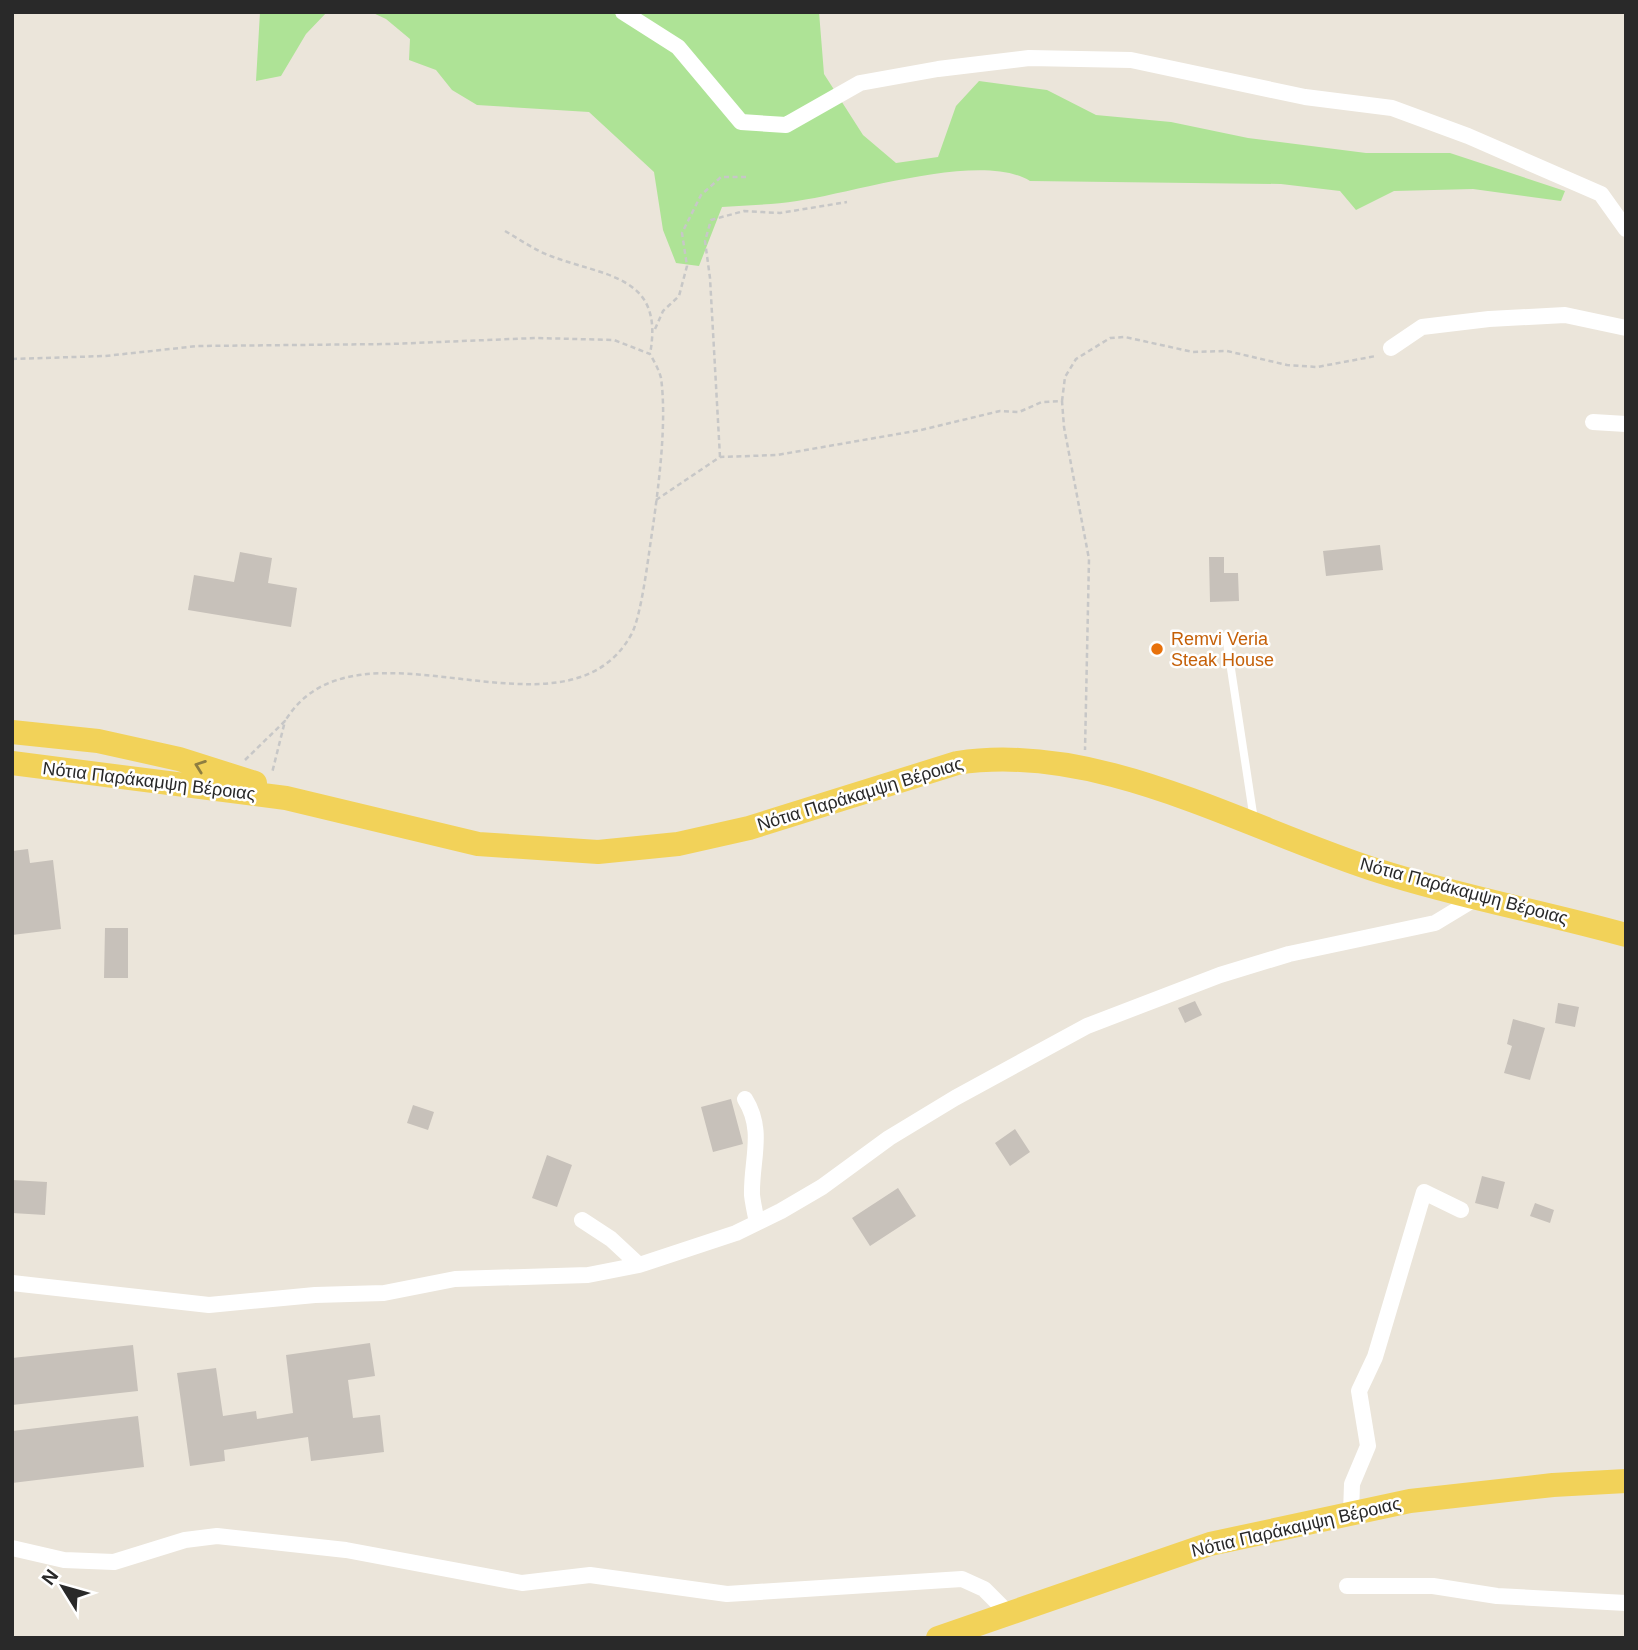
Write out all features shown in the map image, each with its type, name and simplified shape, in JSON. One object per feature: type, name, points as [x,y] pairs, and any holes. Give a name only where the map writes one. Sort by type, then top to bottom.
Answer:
[{"type":"main road","name":"Νότια Παράκαμψη Βέροιας","points":[[12,732],[98,741],[179,759],[278,792],[478,845],[598,852],[678,844],[749,828],[957,763],[990,758],[1023,759],[1085,768],[1255,823],[1377,871],[1626,934]]},
{"type":"main road","name":"Νότια Παράκαμψη Βέροιας","points":[[12,763],[278,792]]},
{"type":"main road","name":"Νότια Παράκαμψη Βέροιας","points":[[938,1638],[1210,1544],[1410,1502],[1540,1486],[1626,1481]]},
{"type":"street","points":[[624,12],[678,47],[741,122],[786,125],[817,110],[860,83],[938,69],[1029,58],[1131,60],[1305,97],[1392,108],[1468,136],[1601,194],[1626,229]]},
{"type":"street","points":[[1391,348],[1422,327],[1489,318],[1565,315],[1626,328]]},
{"type":"street","points":[[1593,422],[1626,424]]},
{"type":"street","points":[[12,1283],[209,1305],[315,1295],[384,1293],[455,1279],[588,1275],[639,1265],[736,1233],[757,1222],[822,1187],[889,1138],[955,1098],[1087,1026],[1243,968],[1289,954],[1435,923],[1478,897]]},
{"type":"street","points":[[746,1099],[754,1114],[758,1148],[752,1194],[757,1222]]},
{"type":"street","points":[[1351,1513],[1352,1484],[1368,1446],[1359,1391],[1378,1347],[1424,1192],[1461,1210]]},
{"type":"street","points":[[582,1220],[611,1239],[639,1265]]},
{"type":"street","points":[[12,1548],[64,1560],[114,1562],[185,1540],[217,1536],[346,1550],[522,1583],[590,1575],[727,1594],[962,1579],[984,1589],[1009,1614]]},
{"type":"street","points":[[1347,1586],[1433,1586],[1497,1596],[1626,1603]]},
{"type":"lane","points":[[1226,635],[1255,823]]},
{"type":"path","points":[[229,777],[312,690],[359,676],[411,673],[546,687],[584,674],[613,660],[633,633],[656,500],[662,423],[661,376],[650,354],[655,329],[663,311],[679,296],[687,266],[682,233],[701,195],[721,177],[746,177]]},
{"type":"path","points":[[720,457],[710,278],[705,241],[711,220],[744,211],[780,214],[847,202]]},
{"type":"path","points":[[505,231],[547,255],[628,283],[652,310],[655,329]]},
{"type":"path","points":[[1085,768],[1089,559],[1064,427],[1062,401],[1065,377],[1076,359],[1110,338],[1125,337],[1193,352],[1227,351],[1287,365],[1317,367],[1375,356],[1391,348]]},
{"type":"path","points":[[12,359],[105,356],[198,346],[390,344],[536,338],[614,340],[650,354]]},
{"type":"path","points":[[656,500],[720,457],[777,455],[921,430],[1000,411],[1019,412],[1042,402],[1062,401]]},
{"type":"path","points":[[278,792],[285,721]]},
{"type":"green space","points":[[260,12],[327,12],[306,34],[281,76],[256,81]]},
{"type":"green space","points":[[371,12],[819,12],[824,74],[863,135],[896,163],[938,157],[956,106],[979,81],[1047,90],[1096,115],[1171,122],[1248,138],[1366,153],[1450,153],[1565,191],[1561,201],[1473,189],[1394,191],[1356,210],[1340,191],[1281,184],[1030,181],[1008,173],[981,170],[950,172],[797,201],[722,207],[699,266],[676,263],[663,230],[654,172],[589,112],[477,105],[452,90],[436,70],[409,60],[410,39],[386,19]]},
{"type":"building","points":[[1380,545],[1383,570],[1326,576],[1323,551]]},
{"type":"building","points":[[240,552],[272,558],[268,583],[297,588],[291,627],[188,610],[194,575],[234,582]]},
{"type":"building","points":[[1209,557],[1224,557],[1224,573],[1238,573],[1239,601],[1210,602]]},
{"type":"building","points":[[28,849],[30,863],[53,860],[61,929],[12,935],[12,851]]},
{"type":"building","points":[[105,928],[128,928],[128,978],[104,978]]},
{"type":"building","points":[[1195,1001],[1202,1015],[1185,1023],[1178,1008]]},
{"type":"building","points":[[1558,1003],[1579,1007],[1575,1027],[1555,1023]]},
{"type":"building","points":[[1513,1019],[1545,1028],[1530,1080],[1504,1073],[1512,1046],[1507,1044]]},
{"type":"building","points":[[731,1099],[743,1144],[713,1152],[701,1107]]},
{"type":"building","points":[[413,1105],[434,1112],[428,1130],[407,1123]]},
{"type":"building","points":[[1015,1129],[1030,1152],[1010,1166],[995,1143]]},
{"type":"building","points":[[547,1155],[572,1165],[557,1207],[532,1198]]},
{"type":"building","points":[[1482,1176],[1505,1182],[1498,1209],[1475,1203]]},
{"type":"building","points":[[12,1180],[47,1182],[45,1215],[12,1213]]},
{"type":"building","points":[[898,1188],[916,1216],[870,1246],[852,1218]]},
{"type":"building","points":[[1535,1203],[1554,1210],[1550,1223],[1530,1216]]},
{"type":"building","points":[[370,1343],[375,1376],[348,1380],[353,1418],[380,1415],[384,1452],[311,1461],[308,1437],[224,1450],[225,1461],[190,1466],[177,1373],[216,1368],[223,1416],[256,1411],[257,1419],[293,1413],[286,1355]]},
{"type":"building","points":[[133,1345],[138,1391],[12,1405],[12,1358]]},
{"type":"building","points":[[138,1416],[144,1467],[12,1483],[12,1431]]},
{"type":"place","name":"Remvi Veria Steak House","points":[[1157,649]]}]
